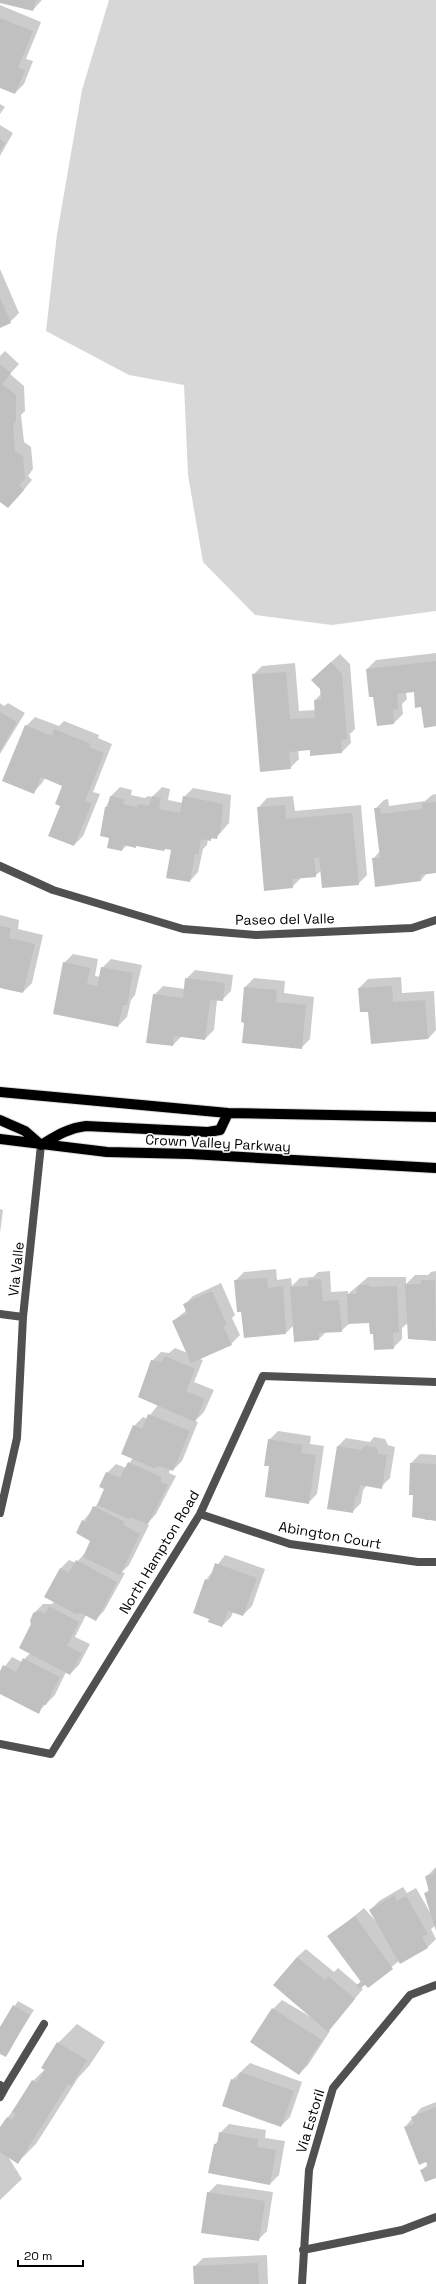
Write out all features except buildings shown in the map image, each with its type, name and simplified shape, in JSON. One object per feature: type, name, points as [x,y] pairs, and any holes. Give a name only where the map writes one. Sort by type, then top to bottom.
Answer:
[{"type":"main road","points":[[0,1092],[228,1113],[436,1117]]},
{"type":"main road","points":[[0,1120],[25,1131],[41,1146],[60,1134],[74,1128],[86,1126],[208,1132],[220,1130],[228,1113]]},
{"type":"main road","name":"Crown Valley Parkway","points":[[0,1139],[41,1146],[107,1152],[190,1154],[436,1168]]},
{"type":"street","name":"Paseo del Valle","points":[[0,866],[53,890],[183,928],[256,935],[412,928],[436,920]]},
{"type":"street","name":"Via Valle","points":[[0,1513],[17,1438],[23,1317],[41,1146]]},
{"type":"street","points":[[0,1314],[23,1317]]},
{"type":"street","name":"North Hampton Road","points":[[0,1744],[51,1754],[200,1514],[263,1376],[436,1382]]},
{"type":"street","name":"Abington Court","points":[[200,1514],[290,1544],[418,1562],[436,1562]]},
{"type":"street","name":"Via Estoril","points":[[302,2284],[309,2170],[333,2088],[410,1995],[436,1985]]},
{"type":"street","points":[[0,2097],[3,2087],[44,2024]]},
{"type":"street","points":[[303,2250],[402,2230],[436,2217]]},
{"type":"shaded area","points":[[109,0],[436,0],[436,611],[332,625],[255,615],[203,562],[188,475],[184,385],[129,375],[46,331],[57,234],[82,90]]}]
